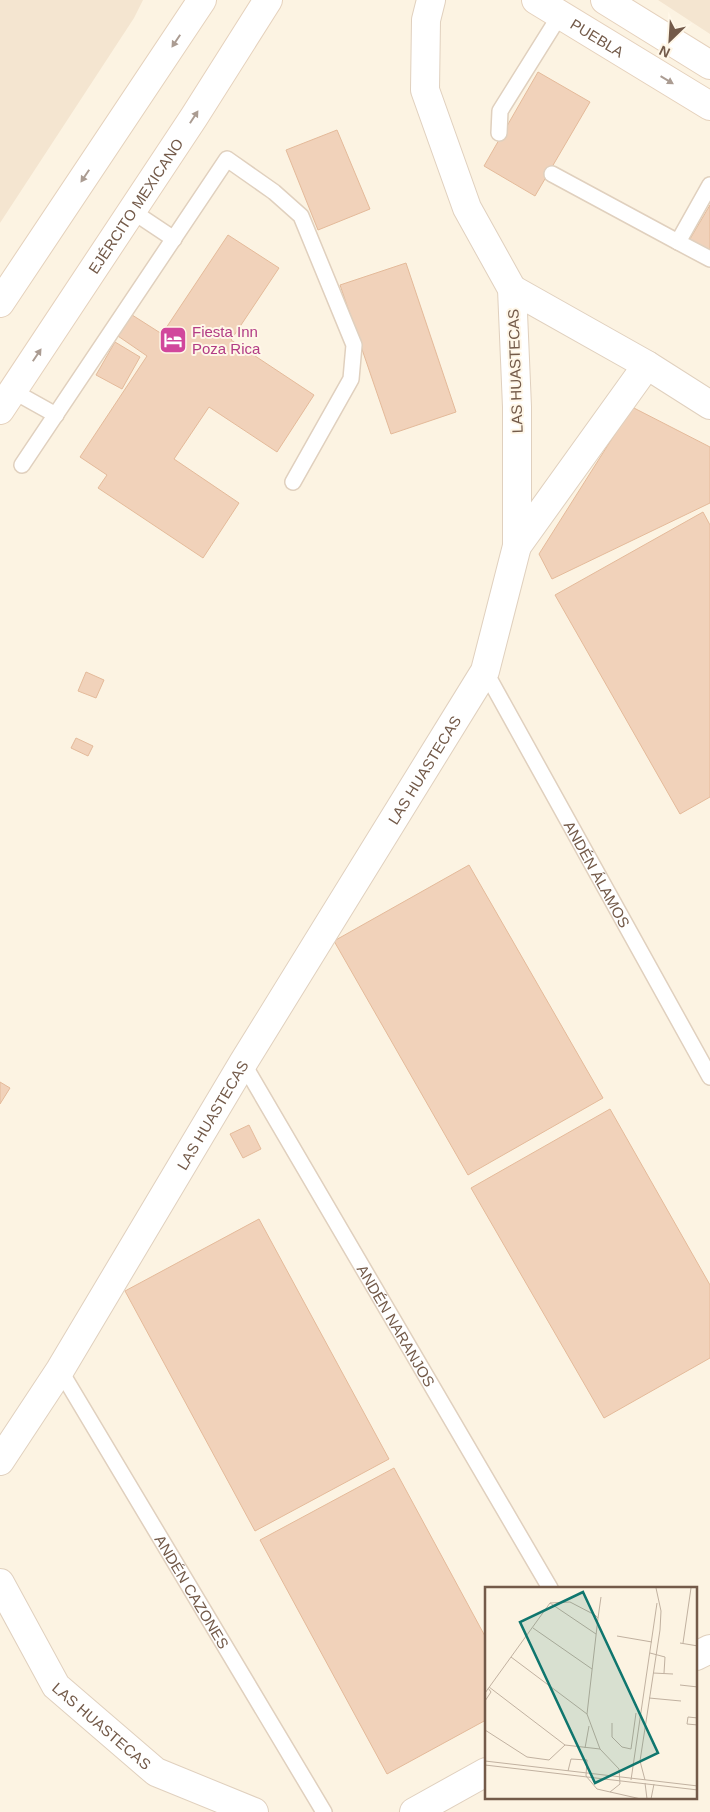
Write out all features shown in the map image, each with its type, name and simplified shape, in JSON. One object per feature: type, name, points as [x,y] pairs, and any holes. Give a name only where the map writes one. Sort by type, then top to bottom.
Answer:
[{"type":"street","points":[[0,303],[202,0]]},
{"type":"street","name":"LAS HUASTECAS","points":[[0,1460],[60,1370],[243,1063],[485,671],[517,546],[517,408],[512,289],[467,208],[425,90],[426,20],[431,0]]},
{"type":"street","name":"PUEBLA","points":[[536,0],[710,106]]},
{"type":"street","points":[[605,0],[710,65]]},
{"type":"street","name":"EJÉRCITO MEXICANO","points":[[6,400],[194,117],[260,3]]},
{"type":"street","points":[[512,289],[647,365],[710,405]]},
{"type":"street","points":[[517,546],[647,365]]},
{"type":"street","name":"LAS HUASTECAS","points":[[0,1583],[56,1686],[156,1772],[254,1812]]},
{"type":"street","points":[[698,1655],[710,1649]]},
{"type":"street","points":[[414,1812],[485,1773]]},
{"type":"lane","points":[[499,133],[500,111],[560,15]]},
{"type":"lane","points":[[22,465],[227,159],[274,192],[301,216],[354,345],[351,379],[293,482]]},
{"type":"lane","points":[[552,174],[710,259]]},
{"type":"lane","points":[[678,242],[710,185]]},
{"type":"lane","points":[[132,211],[174,240]]},
{"type":"lane","points":[[6,400],[56,415]]},
{"type":"lane","name":"ANDÉN ÁLAMOS","points":[[485,671],[710,1077]]},
{"type":"lane","name":"ANDÉN NARANJOS","points":[[243,1063],[549,1587]]},
{"type":"lane","name":"ANDÉN CAZONES","points":[[60,1370],[324,1812]]},
{"type":"shaded area","points":[[0,0],[143,0],[134,18],[0,223]]},
{"type":"shaded area","points":[[658,0],[710,0],[710,34]]},
{"type":"building","points":[[538,72],[590,102],[535,196],[484,166]]},
{"type":"building","points":[[337,130],[370,209],[318,230],[286,150]]},
{"type":"building","points":[[710,205],[710,258],[687,244]]},
{"type":"building","points":[[228,235],[279,268],[231,340],[314,395],[277,452],[209,407],[174,459],[239,503],[203,558],[98,488],[107,475],[80,457],[147,356],[115,334],[129,313],[162,334]]},
{"type":"building","points":[[406,263],[456,412],[391,434],[340,285]]},
{"type":"building","points":[[115,342],[140,357],[122,389],[96,375]]},
{"type":"building","points":[[632,407],[710,447],[710,503],[552,579],[539,554]]},
{"type":"building","points":[[703,512],[710,525],[710,797],[680,814],[555,595]]},
{"type":"building","points":[[86,672],[104,680],[96,698],[78,691]]},
{"type":"building","points":[[76,738],[93,746],[88,756],[71,748]]},
{"type":"building","points":[[469,865],[603,1098],[468,1175],[334,941]]},
{"type":"building","points":[[0,1082],[10,1088],[0,1104]]},
{"type":"building","points":[[610,1109],[710,1285],[710,1358],[604,1418],[471,1188]]},
{"type":"building","points":[[249,1125],[261,1149],[243,1158],[230,1134]]},
{"type":"building","points":[[259,1219],[389,1459],[255,1531],[125,1291]]},
{"type":"building","points":[[394,1468],[485,1636],[485,1721],[387,1774],[260,1540]]},
{"type":"place","name":"Fiesta Inn Poza Rica","points":[[173,340]]}]
